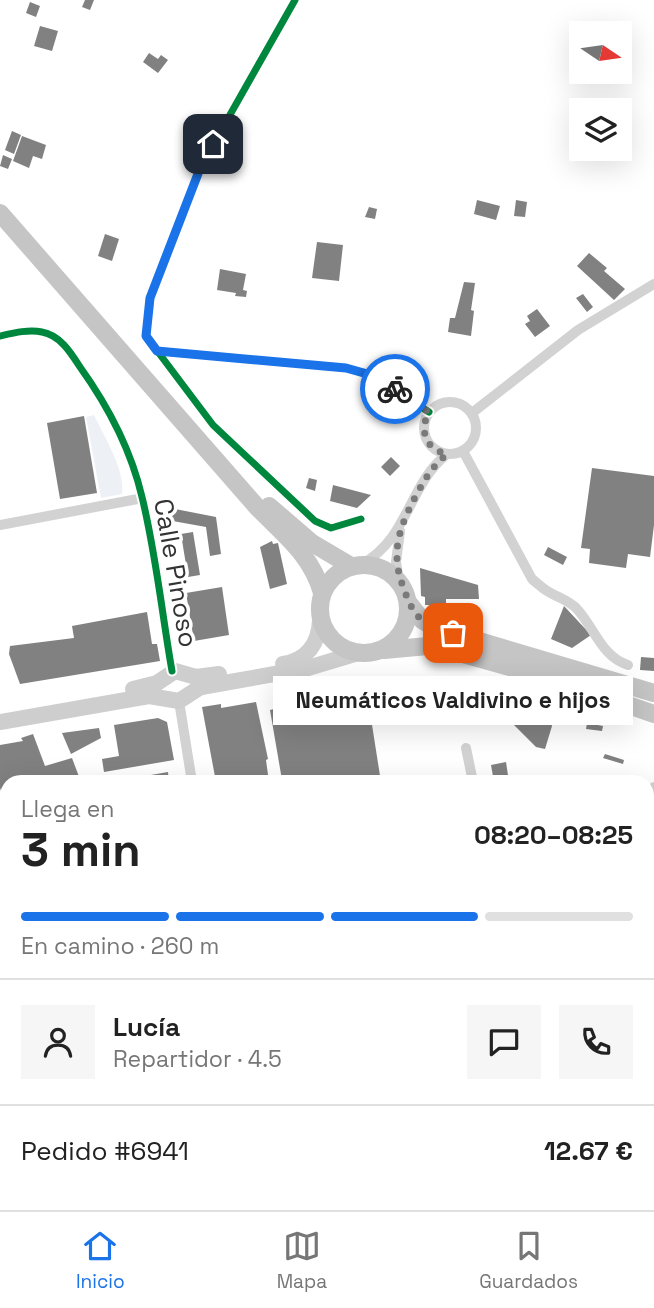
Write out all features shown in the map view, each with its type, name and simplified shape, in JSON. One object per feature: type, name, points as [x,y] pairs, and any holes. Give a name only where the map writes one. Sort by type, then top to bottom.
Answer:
[{"type":"highway","points":[[0,213],[257,507],[300,549],[313,566],[322,593]]},
{"type":"highway","points":[[231,476],[312,543],[356,565],[376,566],[399,580],[408,602],[422,620],[435,628],[654,693]]},
{"type":"highway","points":[[356,565],[339,572],[329,581],[319,606],[320,620],[326,632],[345,650],[366,654],[428,646],[560,681],[654,714]]},
{"type":"highway","points":[[384,650],[405,625],[408,602]]},
{"type":"main road","points":[[0,712],[149,686],[175,675],[205,677],[298,660],[316,643],[320,620]]},
{"type":"main road","points":[[0,722],[149,696],[179,697],[207,686],[308,668],[358,653]]},
{"type":"main road","points":[[175,675],[192,683],[179,697]]},
{"type":"main road","points":[[175,675],[162,688],[179,697]]},
{"type":"street","points":[[295,0],[201,166],[150,298],[146,336],[213,425],[315,521],[331,528],[361,519]]},
{"type":"street","points":[[472,412],[578,330],[654,284]]},
{"type":"street","name":"Calle Pinoso","points":[[0,336],[42,331],[56,337],[106,405],[143,498],[175,675]]},
{"type":"street","points":[[157,351],[346,368],[371,375],[429,412]]},
{"type":"street","points":[[356,565],[376,556],[387,545],[436,462],[447,454],[463,451],[475,438],[476,420],[472,412],[465,405],[446,401],[429,412],[424,429],[431,446],[447,454]]},
{"type":"street","points":[[427,476],[431,446]]},
{"type":"street","points":[[463,451],[531,579],[547,592],[568,601],[577,609],[609,655],[628,665]]},
{"type":"street","points":[[0,525],[143,498]]},
{"type":"street","points":[[399,580],[396,562],[402,522]]},
{"type":"street","points":[[179,697],[191,775]]},
{"type":"street","points":[[466,748],[472,775]]},
{"type":"shaded area","points":[[94,415],[118,464],[122,494],[101,498],[86,417]]},
{"type":"building","points":[[85,0],[94,0],[90,10],[82,7]]},
{"type":"building","points":[[30,2],[40,6],[36,17],[26,13]]},
{"type":"building","points":[[40,26],[58,31],[52,51],[34,46]]},
{"type":"building","points":[[149,53],[158,59],[161,55],[168,60],[158,73],[143,62]]},
{"type":"building","points":[[12,131],[21,135],[14,154],[5,150]]},
{"type":"building","points":[[22,136],[46,145],[42,159],[33,156],[29,168],[13,161]]},
{"type":"building","points":[[3,155],[12,159],[8,169],[0,166]]},
{"type":"building","points":[[477,200],[500,206],[496,220],[474,214]]},
{"type":"building","points":[[516,200],[527,202],[525,217],[514,216]]},
{"type":"building","points":[[369,207],[377,209],[375,219],[365,217]]},
{"type":"building","points":[[105,234],[119,239],[112,261],[98,256]]},
{"type":"building","points":[[317,242],[343,245],[339,281],[312,278]]},
{"type":"building","points":[[589,253],[607,268],[604,271],[625,289],[614,300],[577,266]]},
{"type":"building","points":[[220,269],[246,274],[243,290],[247,291],[246,297],[217,290]]},
{"type":"building","points":[[464,282],[475,283],[471,336],[448,332],[450,318],[455,318]]},
{"type":"building","points":[[583,294],[593,307],[587,312],[576,298]]},
{"type":"building","points":[[537,309],[550,326],[535,337],[525,324],[530,321],[527,316]]},
{"type":"building","points":[[84,416],[97,493],[60,499],[47,423]]},
{"type":"building","points":[[391,457],[400,466],[390,476],[381,467]]},
{"type":"building","points":[[592,468],[654,476],[654,525],[650,557],[628,554],[626,568],[589,563],[590,549],[581,548]]},
{"type":"building","points":[[309,478],[317,480],[315,491],[306,488]]},
{"type":"building","points":[[333,485],[371,495],[357,508],[330,501]]},
{"type":"building","points":[[170,508],[216,517],[221,554],[210,556],[206,527],[167,520]]},
{"type":"building","points":[[193,532],[200,575],[188,577],[181,534]]},
{"type":"building","points":[[272,541],[273,544],[278,543],[287,584],[270,589],[260,547]]},
{"type":"building","points":[[548,547],[567,557],[563,565],[544,555]]},
{"type":"building","points":[[420,568],[478,585],[479,599],[446,599],[446,605],[425,605],[425,597],[421,596]]},
{"type":"building","points":[[222,587],[229,635],[194,641],[186,593]]},
{"type":"building","points":[[564,606],[591,635],[572,648],[551,639]]},
{"type":"building","points":[[147,612],[152,644],[157,644],[160,661],[20,684],[9,654],[10,646],[74,638],[72,626]]},
{"type":"building","points":[[641,657],[654,658],[654,671],[640,670]]},
{"type":"building","points":[[510,682],[553,692],[548,715],[545,715],[543,721],[551,722],[552,726],[545,749],[536,747],[511,722],[508,715],[510,707],[505,706]]},
{"type":"building","points":[[344,687],[346,697],[367,693],[380,775],[281,775],[270,710],[291,705],[289,696],[301,698],[321,691],[333,692]],"holes":[[[329,699],[332,718],[320,720],[318,701]]]},
{"type":"building","points":[[256,702],[268,759],[268,775],[215,775],[202,707],[221,704],[221,708]]},
{"type":"building","points":[[158,718],[167,722],[174,760],[104,772],[102,759],[119,756],[114,725]]},
{"type":"building","points":[[587,723],[603,726],[602,731],[586,729]]},
{"type":"building","points":[[99,728],[101,738],[71,754],[62,733]]},
{"type":"building","points":[[33,734],[45,766],[72,758],[78,775],[0,775],[0,745],[23,741],[21,738]]},
{"type":"building","points":[[605,754],[624,760],[623,764],[603,758]]},
{"type":"building","points":[[506,762],[508,775],[493,775],[491,765]]},
{"type":"cycle path","points":[[295,0],[201,166],[150,298],[146,336],[213,425],[315,521],[331,528],[361,519]]},
{"type":"cycle path","points":[[0,336],[37,331],[60,341],[109,413],[132,462],[147,519],[172,671]]},
{"type":"cycle path","points":[[157,351],[346,368],[371,375],[429,412]]},
{"type":"way so far","points":[[395,389],[429,412],[425,420],[426,438],[436,450],[447,454],[436,462],[402,522],[396,562],[399,580],[408,602],[422,620],[435,628],[453,633]]},
{"type":"place","name":"Neumáticos Valdivino e hijos","points":[[453,633]]},
{"type":"route","points":[[213,144],[201,166],[150,298],[146,336],[157,351],[346,368],[371,375],[395,389]]}]
